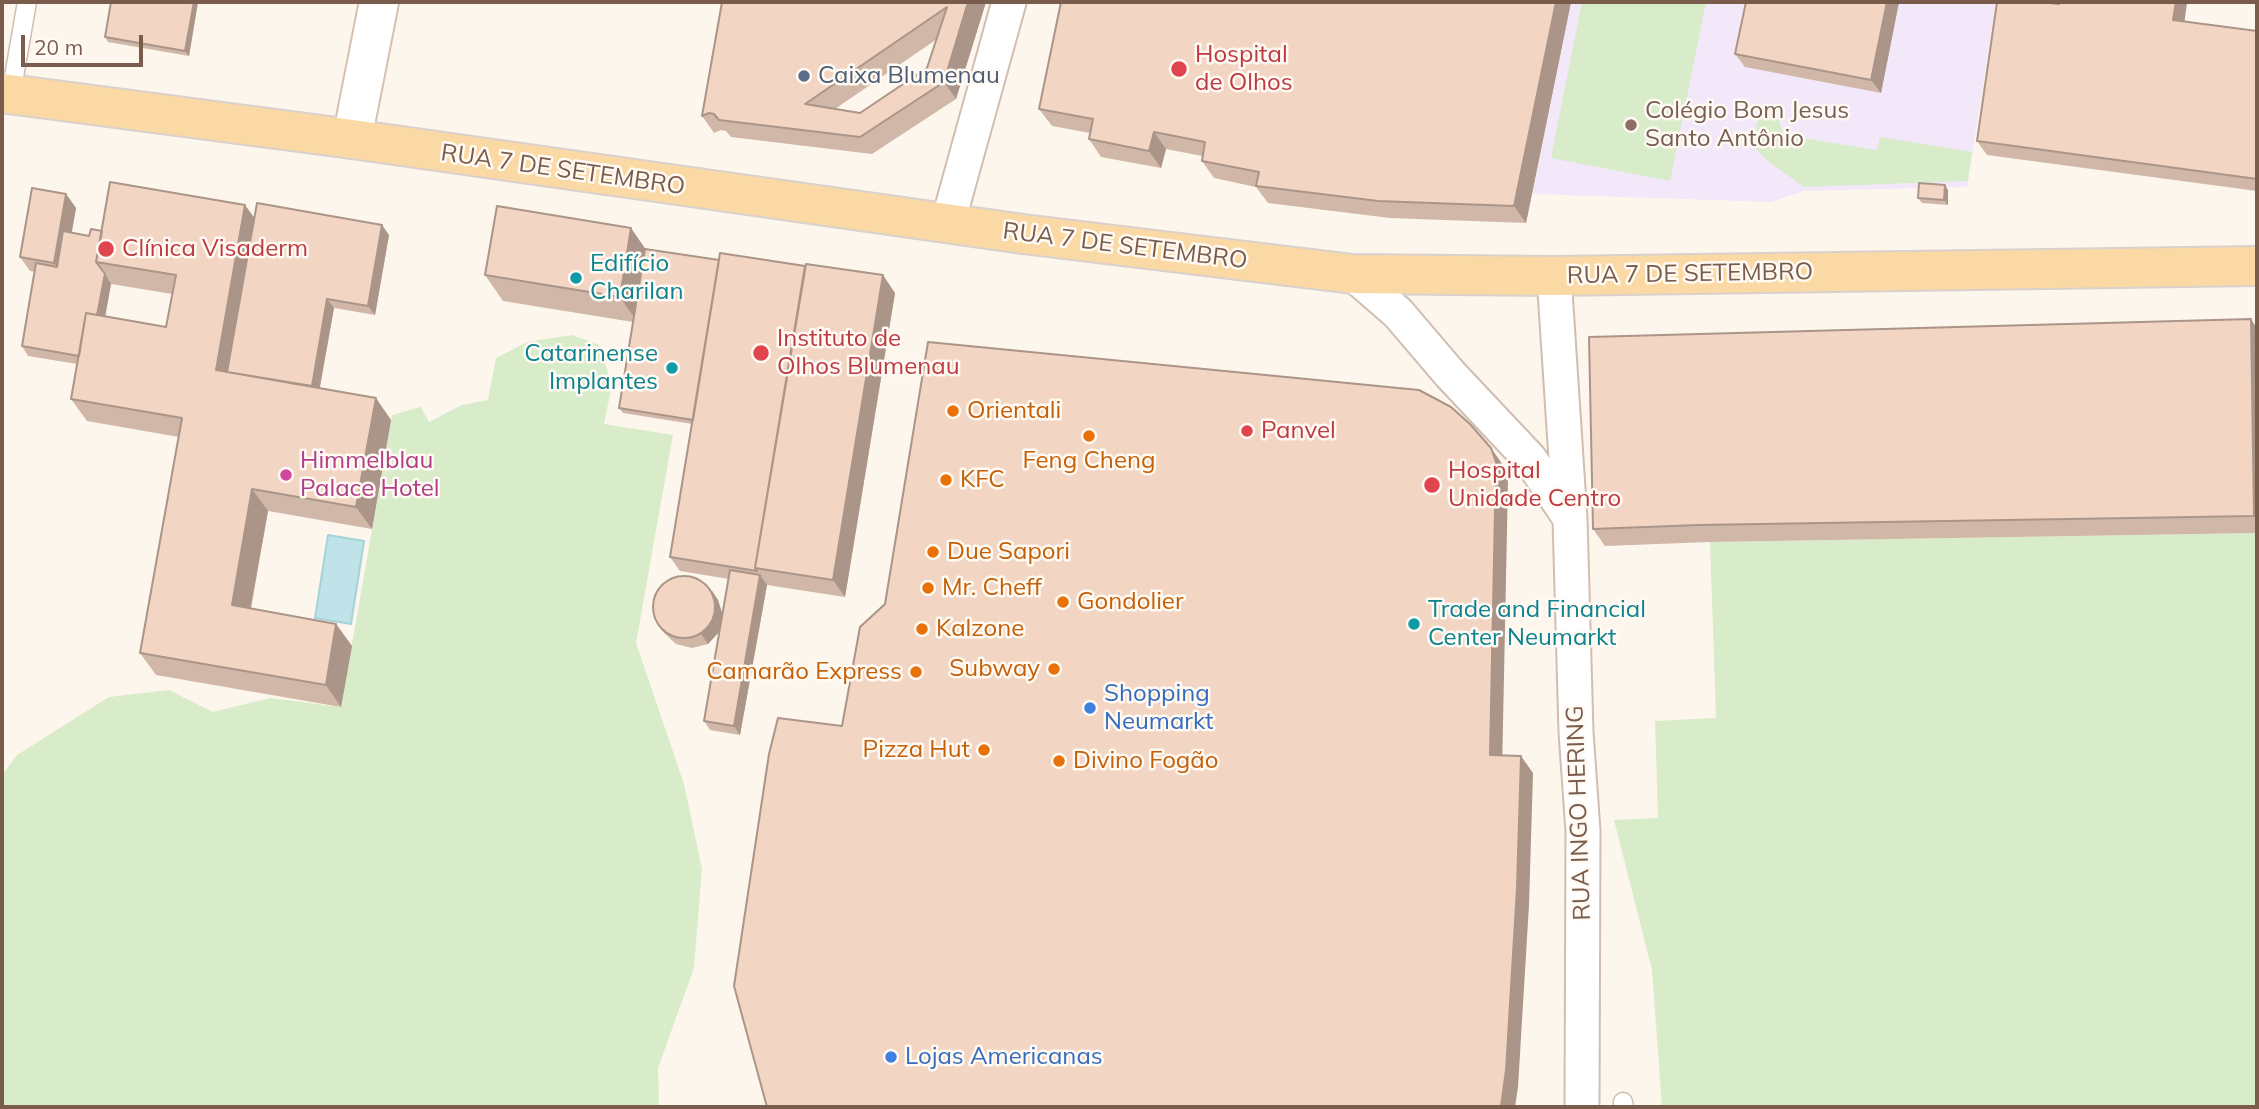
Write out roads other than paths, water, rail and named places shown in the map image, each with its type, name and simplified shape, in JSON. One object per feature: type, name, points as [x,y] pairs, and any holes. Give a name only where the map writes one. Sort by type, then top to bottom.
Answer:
[{"type":"main road","name":"RUA 7 DE SETEMBRO","points":[[6,93],[1185,255],[1353,274],[1554,276],[2257,266]]},
{"type":"street","points":[[352,139],[379,2]]},
{"type":"street","points":[[948,222],[1009,2]]},
{"type":"street","points":[[1353,274],[1398,313],[1450,374],[1530,459],[1570,519]]},
{"type":"street","name":"RUA INGO HERING","points":[[1554,276],[1570,519],[1576,732],[1583,831],[1582,1107]]},
{"type":"lane","points":[[6,93],[27,2]]},
{"type":"water","points":[[328,535],[364,541],[351,624],[315,618]]},
{"type":"place","name":"Hospital de Olhos","points":[[1179,69]]},
{"type":"place","name":"Caixa Blumenau","points":[[804,76]]},
{"type":"place","name":"Colégio Bom Jesus Santo Antônio","points":[[1631,125]]},
{"type":"place","name":"Clínica Visaderm","points":[[106,249]]},
{"type":"place","name":"Edifício Charilan","points":[[576,278]]},
{"type":"place","name":"Instituto de Olhos Blumenau","points":[[761,353]]},
{"type":"place","name":"Catarinense Implantes","points":[[672,368]]},
{"type":"place","name":"Orientali","points":[[953,411]]},
{"type":"place","name":"Panvel","points":[[1247,431]]},
{"type":"place","name":"Feng Cheng","points":[[1089,436]]},
{"type":"place","name":"Himmelblau Palace Hotel","points":[[286,475]]},
{"type":"place","name":"KFC","points":[[946,480]]},
{"type":"place","name":"Hospital Unidade Centro","points":[[1432,485]]},
{"type":"place","name":"Due Sapori","points":[[933,552]]},
{"type":"place","name":"Mr. Cheff","points":[[928,588]]},
{"type":"place","name":"Gondolier","points":[[1063,602]]},
{"type":"place","name":"Trade and Financial Center Neumarkt","points":[[1414,624]]},
{"type":"place","name":"Kalzone","points":[[922,629]]},
{"type":"place","name":"Subway","points":[[1054,669]]},
{"type":"place","name":"Camarão Express","points":[[916,672]]},
{"type":"place","name":"Shopping Neumarkt","points":[[1090,708]]},
{"type":"place","name":"Pizza Hut","points":[[984,750]]},
{"type":"place","name":"Divino Fogão","points":[[1059,761]]},
{"type":"place","name":"Lojas Americanas","points":[[891,1057]]}]
